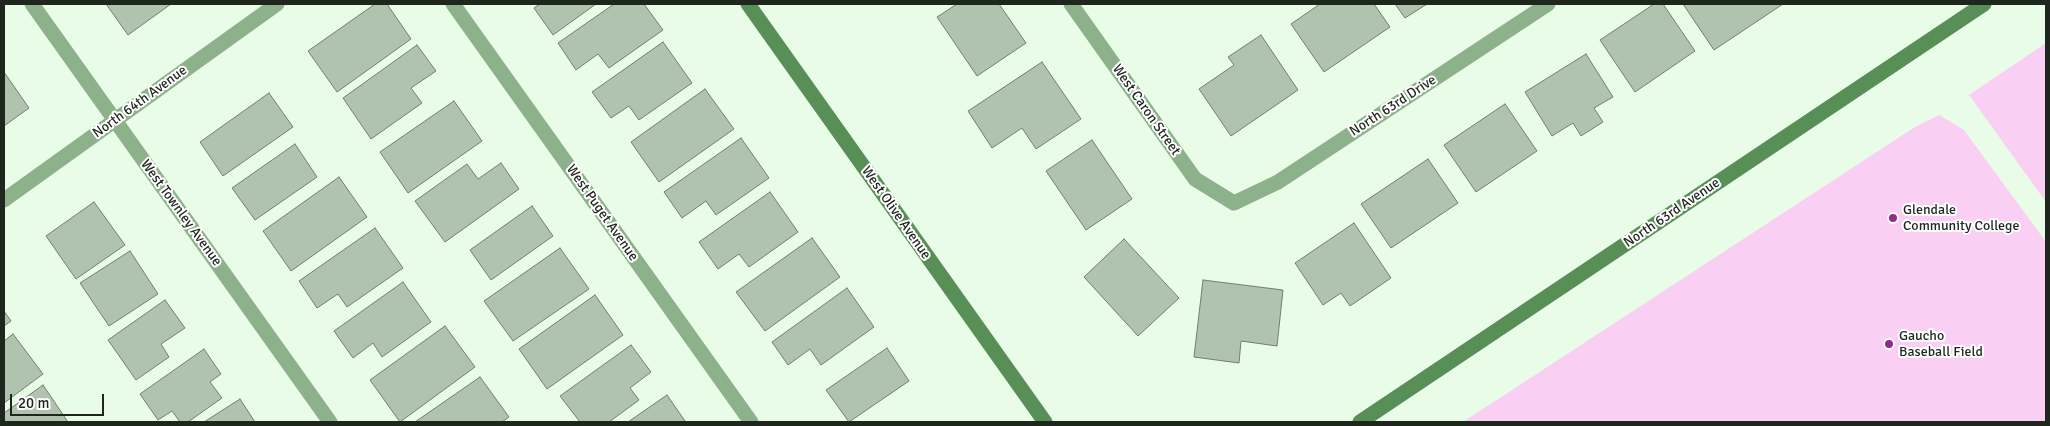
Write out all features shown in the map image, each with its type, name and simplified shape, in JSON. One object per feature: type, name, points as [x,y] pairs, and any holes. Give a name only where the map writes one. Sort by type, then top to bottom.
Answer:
[{"type":"street","name":"West Townley Avenue","points":[[32,4],[330,422]]},
{"type":"street","name":"North 64th Avenue","points":[[4,200],[277,4]]},
{"type":"street","name":"West Puget Avenue","points":[[453,4],[751,422]]},
{"type":"street","name":"West Olive Avenue","points":[[748,4],[1045,422]]},
{"type":"street","name":"West Caron Street","points":[[1071,4],[1195,179],[1234,203]]},
{"type":"street","name":"North 63rd Drive","points":[[1234,203],[1278,182],[1548,4]]},
{"type":"street","name":"North 63rd Avenue","points":[[1360,422],[1984,4]]},
{"type":"shaded area","points":[[2046,43],[2046,202],[1969,95]]},
{"type":"shaded area","name":"Glendale Community College","points":[[1939,115],[1964,130],[2046,242],[2046,422],[1463,422],[1915,127]]},
{"type":"building","points":[[106,4],[171,4],[128,35]]},
{"type":"building","points":[[375,4],[387,4],[411,39],[337,92],[308,51]]},
{"type":"building","points":[[540,4],[596,4],[553,35],[534,8]]},
{"type":"building","points":[[614,4],[644,4],[663,30],[609,68],[598,54],[576,70],[558,43]]},
{"type":"building","points":[[957,4],[999,4],[1026,43],[977,76],[937,17]]},
{"type":"building","points":[[1320,4],[1374,4],[1390,27],[1324,72],[1291,24]]},
{"type":"building","points":[[1395,4],[1427,4],[1405,18]]},
{"type":"building","points":[[1654,4],[1663,4],[1695,51],[1635,92],[1600,40]]},
{"type":"building","points":[[1683,4],[1783,4],[1714,50]]},
{"type":"building","points":[[1261,35],[1298,90],[1231,136],[1199,89],[1234,65],[1228,57]]},
{"type":"building","points":[[663,42],[692,83],[639,120],[629,106],[611,118],[592,92]]},
{"type":"building","points":[[417,45],[436,71],[411,88],[422,103],[371,139],[343,98]]},
{"type":"building","points":[[1586,54],[1613,97],[1594,108],[1603,122],[1581,136],[1573,123],[1552,136],[1525,92]]},
{"type":"building","points":[[1042,62],[1081,119],[1036,149],[1022,128],[992,148],[968,111]]},
{"type":"building","points":[[4,72],[29,108],[4,126]]},
{"type":"building","points":[[705,89],[734,129],[659,182],[631,142]]},
{"type":"building","points":[[269,93],[293,127],[223,176],[200,142]]},
{"type":"building","points":[[454,101],[482,141],[408,193],[380,152]]},
{"type":"building","points":[[1505,104],[1537,151],[1476,192],[1444,145]]},
{"type":"building","points":[[741,138],[769,178],[716,215],[706,201],[682,218],[664,192]]},
{"type":"building","points":[[1092,140],[1132,199],[1086,230],[1046,171]]},
{"type":"building","points":[[295,144],[317,177],[255,220],[232,188]]},
{"type":"building","points":[[1428,159],[1458,203],[1391,248],[1361,204]]},
{"type":"building","points":[[501,163],[519,189],[445,242],[415,201],[467,164],[478,179]]},
{"type":"building","points":[[339,177],[367,217],[291,271],[263,231]]},
{"type":"building","points":[[770,192],[798,232],[749,267],[739,254],[718,269],[699,242]]},
{"type":"building","points":[[94,202],[125,245],[76,279],[46,236]]},
{"type":"building","points":[[532,206],[553,236],[491,280],[470,250]]},
{"type":"building","points":[[1354,223],[1391,278],[1350,306],[1341,293],[1323,305],[1295,263]]},
{"type":"building","points":[[375,228],[403,268],[347,307],[338,294],[317,308],[299,281]]},
{"type":"building","points":[[812,238],[840,277],[765,331],[736,292]]},
{"type":"building","points":[[1124,239],[1179,298],[1138,336],[1084,277]]},
{"type":"building","points":[[560,248],[589,289],[513,341],[484,301]]},
{"type":"building","points":[[130,251],[158,294],[109,326],[80,283]]},
{"type":"building","points":[[1203,280],[1283,290],[1277,346],[1241,341],[1239,363],[1194,357]]},
{"type":"building","points":[[403,282],[431,322],[382,357],[373,343],[353,358],[334,331]]},
{"type":"building","points":[[847,288],[874,327],[821,365],[810,349],[788,365],[772,342]]},
{"type":"building","points":[[595,295],[623,335],[547,389],[519,349]]},
{"type":"building","points":[[165,300],[185,328],[161,344],[169,357],[136,380],[108,340]]},
{"type":"building","points":[[4,311],[11,321],[4,326]]},
{"type":"building","points":[[445,326],[475,367],[400,422],[370,380]]},
{"type":"building","points":[[13,334],[43,374],[4,403],[4,341]]},
{"type":"building","points":[[631,345],[651,372],[630,388],[639,400],[609,422],[580,422],[560,396]]},
{"type":"building","points":[[887,348],[909,381],[849,422],[826,390]]},
{"type":"building","points":[[204,349],[221,374],[210,382],[222,398],[188,422],[180,422],[172,411],[158,420],[140,394]]},
{"type":"building","points":[[480,377],[509,417],[502,422],[415,422]]},
{"type":"building","points":[[43,385],[68,422],[4,422],[4,413]]},
{"type":"building","points":[[667,395],[685,421],[628,422]]},
{"type":"building","points":[[240,399],[255,422],[204,422]]},
{"type":"place","name":"Glendale Community College","points":[[1893,218]]},
{"type":"place","name":"Gaucho Baseball Field","points":[[1889,344]]}]
